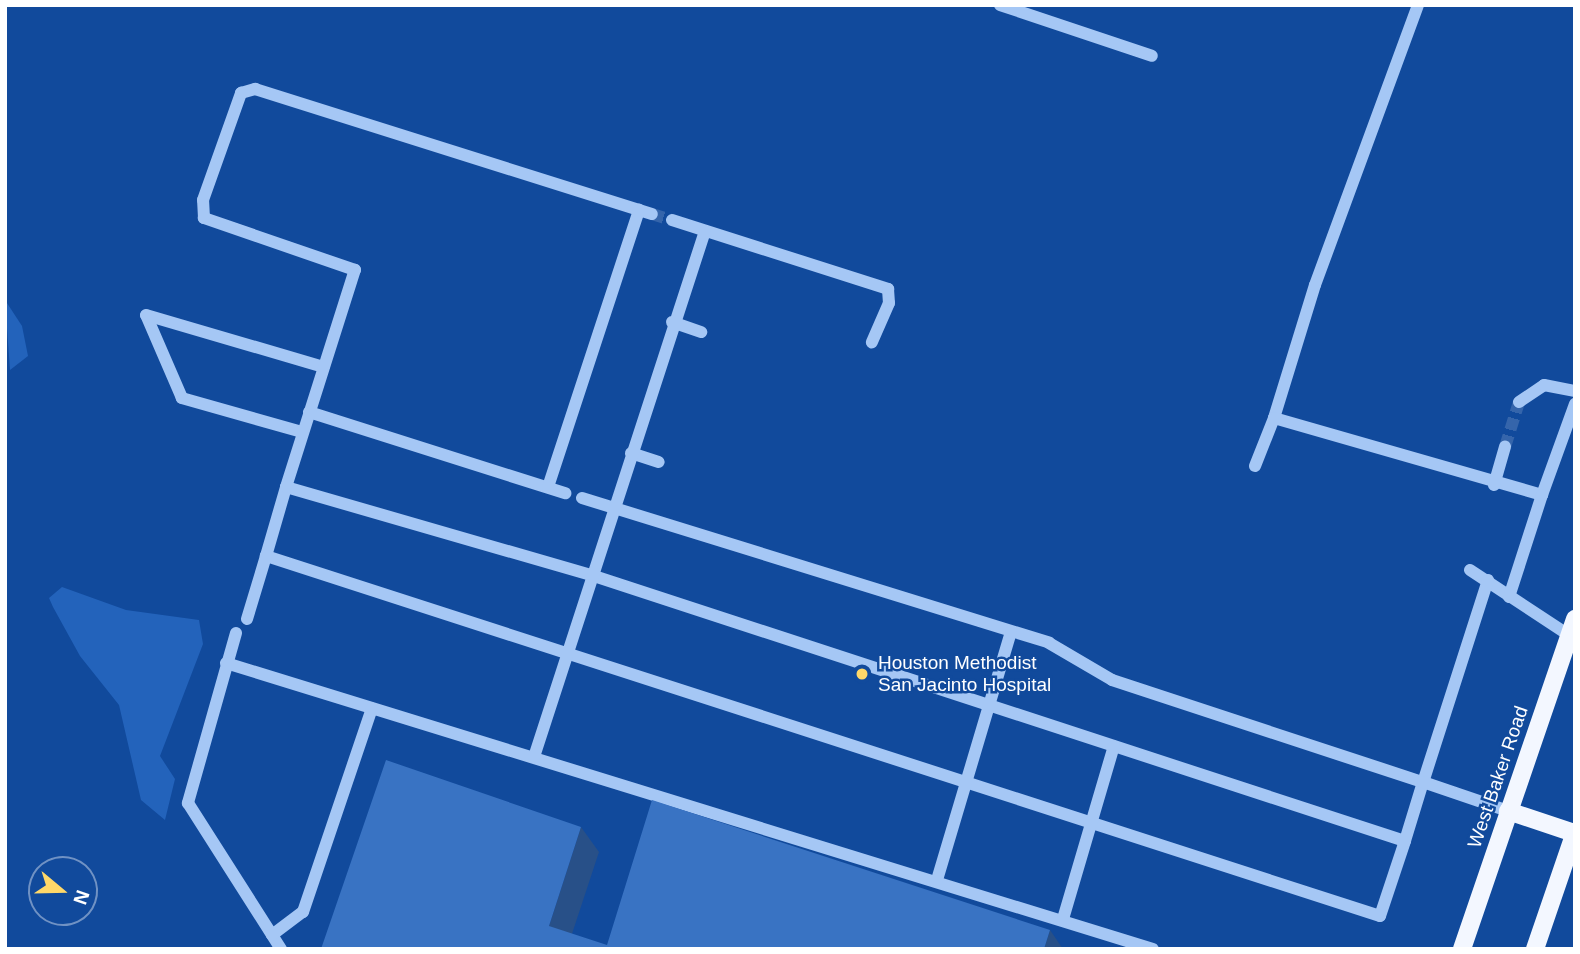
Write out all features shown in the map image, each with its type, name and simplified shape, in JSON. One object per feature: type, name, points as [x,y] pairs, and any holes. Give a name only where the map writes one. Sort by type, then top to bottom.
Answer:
[{"type":"main road","name":"West Baker Road","points":[[1462,949],[1573,631]]},
{"type":"main road","points":[[1508,811],[1574,833],[1535,949]]},
{"type":"street","points":[[1000,5],[1152,56]]},
{"type":"street","points":[[1255,466],[1274,418],[1315,285],[1418,5]]},
{"type":"street","points":[[247,619],[302,432],[355,270],[211,223],[202,210],[235,99],[246,90],[653,214]]},
{"type":"street","points":[[548,487],[639,210]]},
{"type":"street","points":[[672,220],[888,289],[889,303],[872,342]]},
{"type":"street","points":[[534,757],[572,651],[672,322],[705,231]]},
{"type":"street","points":[[302,432],[182,398],[146,315],[324,367]]},
{"type":"street","points":[[672,322],[701,332]]},
{"type":"street","points":[[1519,402],[1544,385],[1575,391]]},
{"type":"street","points":[[1509,597],[1575,404]]},
{"type":"street","points":[[309,412],[565,493]]},
{"type":"street","points":[[1274,418],[1494,485],[1542,495]]},
{"type":"street","points":[[1494,485],[1506,447]]},
{"type":"street","points":[[631,453],[659,462]]},
{"type":"street","points":[[286,486],[594,576],[1405,841]]},
{"type":"street","points":[[582,498],[1010,632],[1066,651],[1112,680],[1508,811]]},
{"type":"street","points":[[266,556],[572,651],[1380,916],[1488,580]]},
{"type":"street","points":[[1470,570],[1509,597],[1573,631]]},
{"type":"street","points":[[937,880],[1010,632]]},
{"type":"street","points":[[236,633],[188,803],[281,949]]},
{"type":"street","points":[[226,663],[937,880],[1153,949]]},
{"type":"street","points":[[272,935],[303,912],[372,708]]},
{"type":"street","points":[[1063,919],[1114,746]]},
{"type":"shaded area","points":[[5,300],[22,326],[28,356],[10,370]]},
{"type":"shaded area","points":[[62,587],[126,610],[199,620],[203,644],[160,756],[175,779],[165,820],[141,800],[119,705],[80,656],[49,598]]},
{"type":"building","points":[[386,760],[581,827],[549,926],[607,945],[652,800],[1050,930],[1044,949],[321,949]]},
{"type":"tunnel","points":[[652,214],[672,220]]},
{"type":"tunnel","points":[[1505,447],[1519,402]]},
{"type":"place","name":"Houston Methodist San Jacinto Hospital","points":[[862,674]]}]
